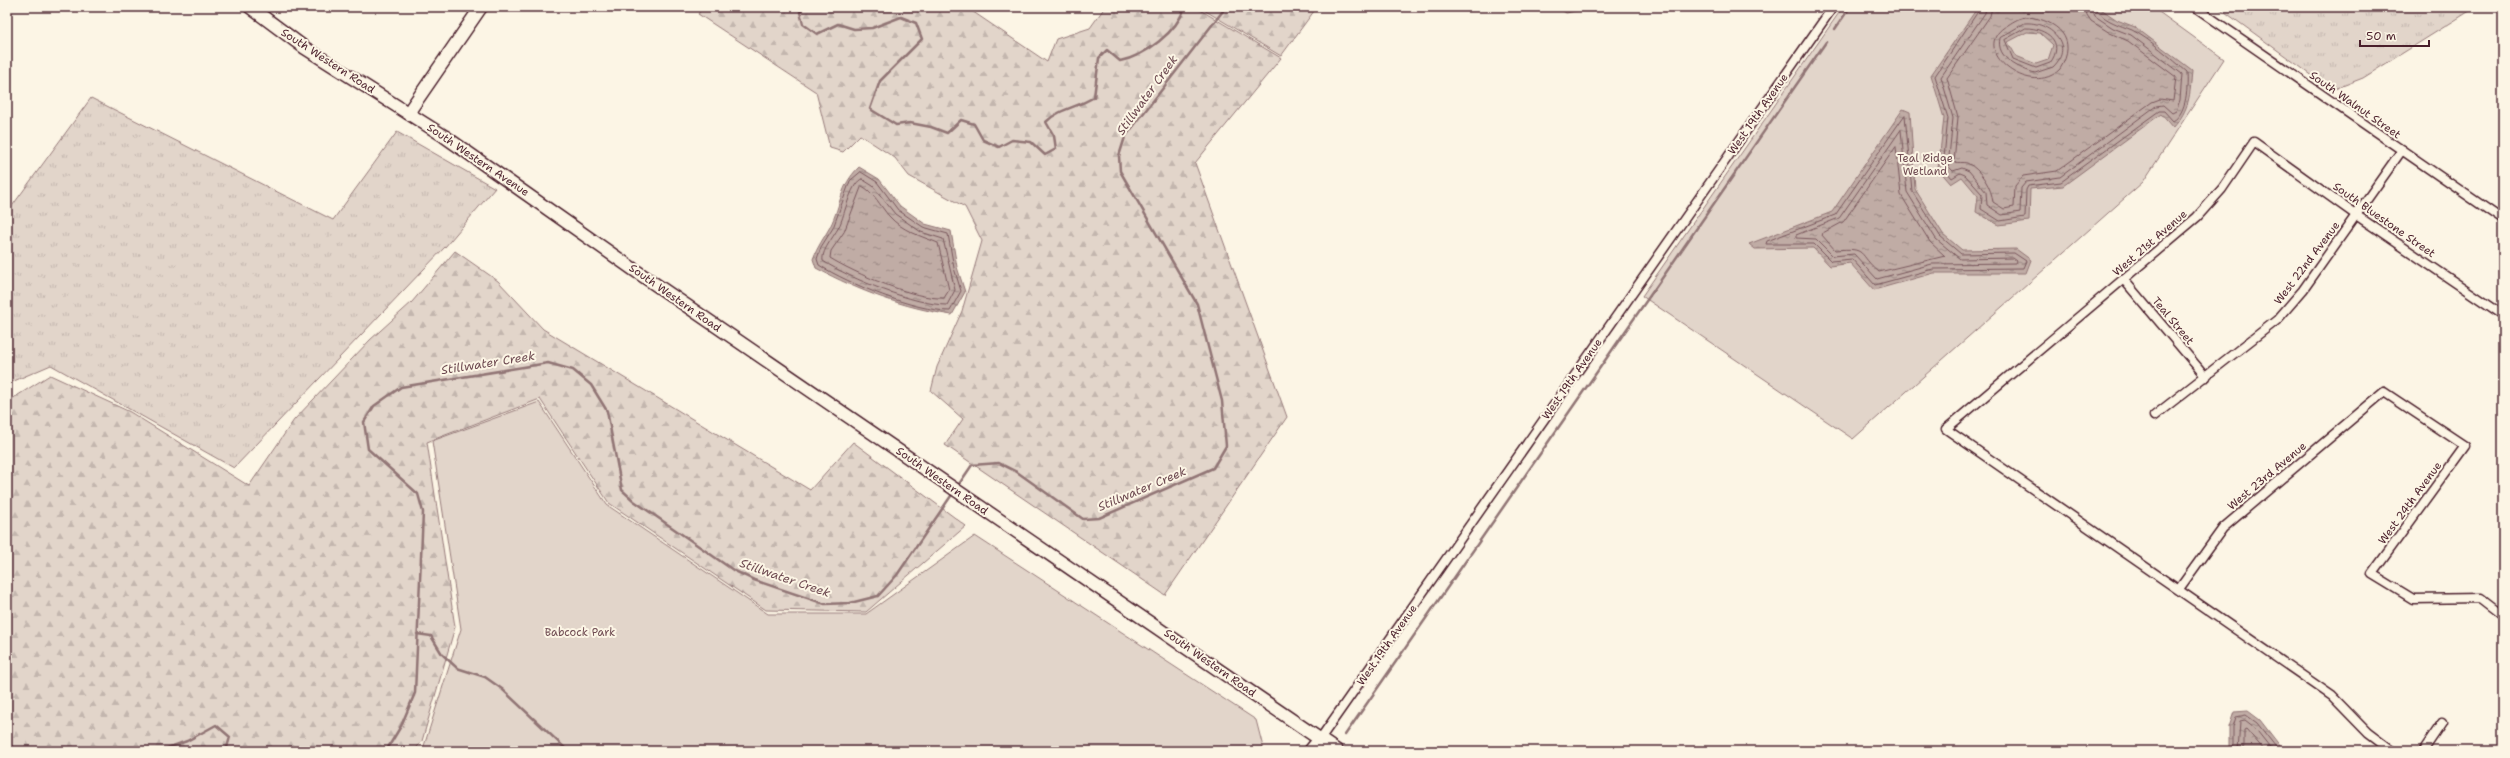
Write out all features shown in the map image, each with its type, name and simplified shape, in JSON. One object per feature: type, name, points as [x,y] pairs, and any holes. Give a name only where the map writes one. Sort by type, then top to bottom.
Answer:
[{"type":"main road","name":"South Western Road","points":[[250,7],[305,48],[408,113]]},
{"type":"main road","points":[[408,113],[481,7]]},
{"type":"main road","name":"South Western Avenue","points":[[408,113],[548,208]]},
{"type":"main road","name":"South Western Road","points":[[548,208],[991,515],[1338,751]]},
{"type":"main road","name":"West 19th Avenue","points":[[1310,751],[1320,738]]},
{"type":"street","name":"West 19th Avenue","points":[[1320,738],[1833,7]]},
{"type":"street","name":"South Walnut Street","points":[[2195,7],[2503,220]]},
{"type":"street","name":"South Bluestone Street","points":[[2254,142],[2356,215],[2503,315]]},
{"type":"street","name":"West 21st Avenue","points":[[2179,589],[1946,429],[2197,217],[2222,189],[2254,142]]},
{"type":"street","name":"West 22nd Avenue","points":[[2154,416],[2206,377],[2277,320],[2303,290],[2402,150]]},
{"type":"street","name":"Teal Street","points":[[2124,280],[2206,377]]},
{"type":"street","name":"West 23rd Avenue","points":[[2179,589],[2223,528],[2384,392]]},
{"type":"street","name":"West 24th Avenue","points":[[2384,392],[2465,446],[2372,574],[2413,599],[2481,598],[2503,615]]},
{"type":"street","points":[[2179,589],[2332,696],[2368,732],[2392,751]]},
{"type":"street","points":[[2423,751],[2442,723]]},
{"type":"green space","points":[[703,7],[966,7],[1047,62],[1056,39],[1090,28],[1105,7],[1195,7],[1281,58],[1195,163],[1287,417],[1165,595],[945,445],[963,419],[931,391],[937,367],[962,311],[982,241],[965,207],[909,176],[895,158],[860,135],[843,152],[830,148],[816,92],[698,14]]},
{"type":"green space","points":[[1199,7],[1317,7],[1281,56]]},
{"type":"green space","points":[[1557,7],[1595,7],[1566,13]]},
{"type":"green space","name":"Teal Ridge Wetland","points":[[1843,7],[2152,7],[2224,59],[2143,182],[1853,439],[1642,296]]},
{"type":"green space","points":[[2218,7],[2476,7],[2363,78],[2332,90]]},
{"type":"green space","points":[[91,98],[333,220],[397,132],[495,188],[445,247],[234,468],[51,365],[7,384],[7,213]]},
{"type":"green space","points":[[455,251],[498,281],[543,329],[810,490],[853,442],[966,526],[866,612],[766,610],[609,503],[540,399],[427,442],[455,627],[422,741],[414,751],[7,751],[7,402],[50,375],[130,412],[249,486],[294,420],[370,340],[412,302]]},
{"type":"green space","name":"Babcock Park","points":[[539,402],[607,505],[768,614],[866,614],[975,536],[1256,720],[1264,751],[420,751],[424,746],[461,629],[432,441]]},
{"type":"water","points":[[1978,7],[2098,7],[2117,20],[2135,27],[2192,70],[2190,94],[2186,108],[2179,121],[2173,128],[2161,114],[2063,186],[2030,189],[2029,221],[1999,225],[1976,212],[1978,196],[1962,177],[1951,184],[1938,169],[1944,118],[1931,75]],"holes":[[[2027,32],[2040,33],[2053,45],[2048,60],[2036,64],[2016,56],[2008,42]]]},
{"type":"water","points":[[1903,109],[1910,112],[1915,189],[1943,234],[1962,250],[2016,249],[2031,260],[2026,273],[1934,273],[1874,290],[1850,263],[1830,266],[1813,248],[1755,249],[1749,244],[1832,212]]},
{"type":"water","points":[[859,167],[879,179],[900,206],[925,224],[951,231],[957,267],[965,292],[952,315],[917,308],[882,298],[816,268],[813,259],[834,218],[844,188]]},
{"type":"water","points":[[2248,711],[2260,720],[2284,751],[2229,751],[2229,727],[2234,712]]},
{"type":"waterway","points":[[804,7],[800,12],[803,24],[817,34],[838,24],[854,29],[872,28],[901,17],[916,23],[922,39],[880,81],[870,109],[896,125],[910,123],[931,127],[947,133],[961,120],[974,124],[983,140],[999,147],[1012,140],[1031,142],[1045,155],[1056,149],[1054,136],[1046,122],[1051,117],[1094,97],[1099,58],[1107,50],[1120,61],[1140,54],[1159,42],[1168,34],[1181,16],[1185,7]]},
{"type":"waterway","name":"Stillwater Creek","points":[[1220,7],[1224,9]]},
{"type":"waterway","name":"Stillwater Creek","points":[[957,487],[972,465],[999,463],[1017,472],[1083,519],[1099,518],[1213,468],[1226,446],[1222,401],[1197,304],[1120,171],[1119,156],[1125,137],[1226,7]]},
{"type":"waterway","points":[[1835,29],[1850,7]]},
{"type":"waterway","points":[[1345,735],[1826,42]]},
{"type":"waterway","name":"Stillwater Creek","points":[[386,751],[401,726],[415,693],[423,512],[418,494],[368,449],[364,422],[374,406],[401,387],[548,363],[573,370],[591,385],[607,411],[622,490],[634,501],[733,570],[754,580],[825,604],[850,603],[878,596],[897,575],[953,493]]},
{"type":"waterway","points":[[417,634],[431,636],[442,654],[457,668],[485,677],[502,689],[568,751]]},
{"type":"waterway","name":"Stillwater Creek","points":[[159,751],[187,741],[216,725],[230,737],[226,751]]}]
